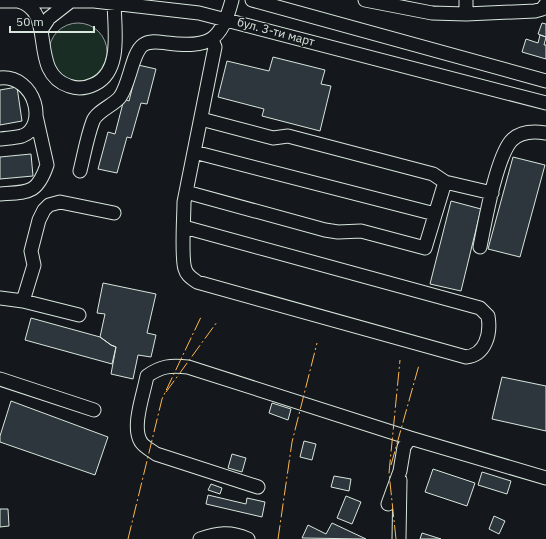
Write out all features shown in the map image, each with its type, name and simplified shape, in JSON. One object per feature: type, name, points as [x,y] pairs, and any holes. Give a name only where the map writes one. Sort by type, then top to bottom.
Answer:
[{"type":"street","points":[[41,30],[49,18],[72,0]]},
{"type":"street","points":[[80,171],[94,119],[119,98],[127,85],[138,49],[145,43],[155,41],[180,44],[201,44],[212,40],[227,19],[232,0]]},
{"type":"street","name":"бул. 3-ти март","points":[[252,0],[275,3],[546,80]]},
{"type":"street","points":[[365,0],[432,13],[466,14],[535,11],[542,9],[546,4]]},
{"type":"street","points":[[466,0],[466,14]]},
{"type":"street","name":"бул. 3-ти март","points":[[0,1],[114,1],[198,12],[546,102]]},
{"type":"street","points":[[15,1],[26,4],[32,8],[36,14],[41,30],[46,63],[50,73],[58,81],[68,86],[83,88],[92,86],[107,75],[115,58],[114,1]]},
{"type":"street","points":[[184,227],[480,308],[488,316],[490,325],[484,348],[479,354],[466,357],[197,282],[188,276],[184,268],[184,227],[186,192],[215,47],[212,40]]},
{"type":"street","points":[[0,78],[10,77],[22,82],[32,96],[47,165],[46,173],[36,188],[25,192],[0,194]]},
{"type":"street","points":[[0,139],[22,136],[33,128],[36,116]]},
{"type":"street","points":[[201,119],[273,138],[288,136],[433,174],[444,182],[492,193]]},
{"type":"street","points":[[480,247],[492,193],[505,152],[512,141],[520,134],[536,131],[546,133]]},
{"type":"street","points":[[194,152],[435,214]]},
{"type":"street","points":[[186,192],[325,230],[338,232],[361,231],[425,248],[444,182]]},
{"type":"street","points":[[23,301],[34,265],[31,251],[39,220],[44,210],[49,205],[60,202],[114,213]]},
{"type":"street","points":[[0,298],[23,301],[78,315]]},
{"type":"street","points":[[258,487],[156,454],[142,444],[138,435],[138,420],[147,376],[158,368],[170,365],[188,367],[410,438],[546,478]]},
{"type":"street","points":[[0,379],[94,410]]},
{"type":"street","points":[[388,504],[400,471],[404,447],[410,438]]},
{"type":"street","points":[[399,539],[401,521],[400,471]]},
{"type":"street","points":[[200,539],[212,535],[234,533],[248,539]]},
{"type":"green space","points":[[78,23],[89,25],[99,31],[105,41],[107,52],[105,63],[99,73],[89,79],[78,81],[67,79],[57,73],[51,63],[49,52],[51,41],[57,31],[67,25]]},
{"type":"building","points":[[542,23],[546,24],[546,37],[538,34]]},
{"type":"building","points":[[540,35],[546,37],[544,45],[546,45],[546,59],[522,52],[526,39],[538,43]]},
{"type":"building","points":[[273,57],[325,70],[321,84],[331,86],[320,131],[262,116],[264,109],[218,97],[227,61],[269,71]]},
{"type":"building","points":[[138,65],[156,69],[147,104],[141,103],[131,138],[127,137],[117,173],[98,169],[108,132],[115,134],[124,99],[129,101]]},
{"type":"building","points":[[17,87],[22,121],[0,125],[0,90]]},
{"type":"building","points":[[31,154],[33,176],[0,179],[0,157]]},
{"type":"building","points":[[513,157],[545,165],[520,257],[488,249]]},
{"type":"building","points":[[451,201],[481,209],[461,291],[430,284]]},
{"type":"building","points":[[103,283],[156,294],[147,333],[156,335],[151,357],[138,355],[133,379],[111,374],[116,347],[100,337],[105,314],[97,313]]},
{"type":"building","points":[[31,318],[100,337],[116,347],[112,364],[25,340]]},
{"type":"building","points":[[502,377],[546,386],[546,431],[492,419]]},
{"type":"building","points":[[11,401],[108,437],[95,475],[0,442],[0,436]]},
{"type":"building","points":[[272,403],[291,409],[288,420],[269,413]]},
{"type":"building","points":[[304,441],[316,444],[312,460],[300,457]]},
{"type":"building","points":[[232,454],[246,458],[242,472],[228,468]]},
{"type":"building","points":[[433,469],[475,483],[467,506],[425,492]]},
{"type":"building","points":[[482,472],[511,481],[507,494],[478,485]]},
{"type":"building","points":[[334,476],[351,479],[349,491],[331,487]]},
{"type":"building","points":[[211,484],[222,488],[220,494],[208,490]]},
{"type":"building","points":[[208,495],[246,504],[247,498],[265,502],[262,517],[206,504]]},
{"type":"building","points":[[346,496],[361,502],[352,524],[337,518]]},
{"type":"building","points":[[0,509],[8,509],[9,526],[0,527]]},
{"type":"building","points":[[494,516],[505,521],[499,534],[489,529]]},
{"type":"building","points":[[332,523],[366,539],[302,538],[308,525],[326,534]]},
{"type":"building","points":[[422,533],[441,539],[420,539]]},
{"type":"power","points":[[128,539],[162,399],[201,317]]},
{"type":"power","points":[[166,392],[217,322]]},
{"type":"power","points":[[278,539],[292,442],[317,343]]},
{"type":"power","points":[[396,539],[389,473],[400,360]]},
{"type":"power","points":[[391,465],[419,365]]}]
